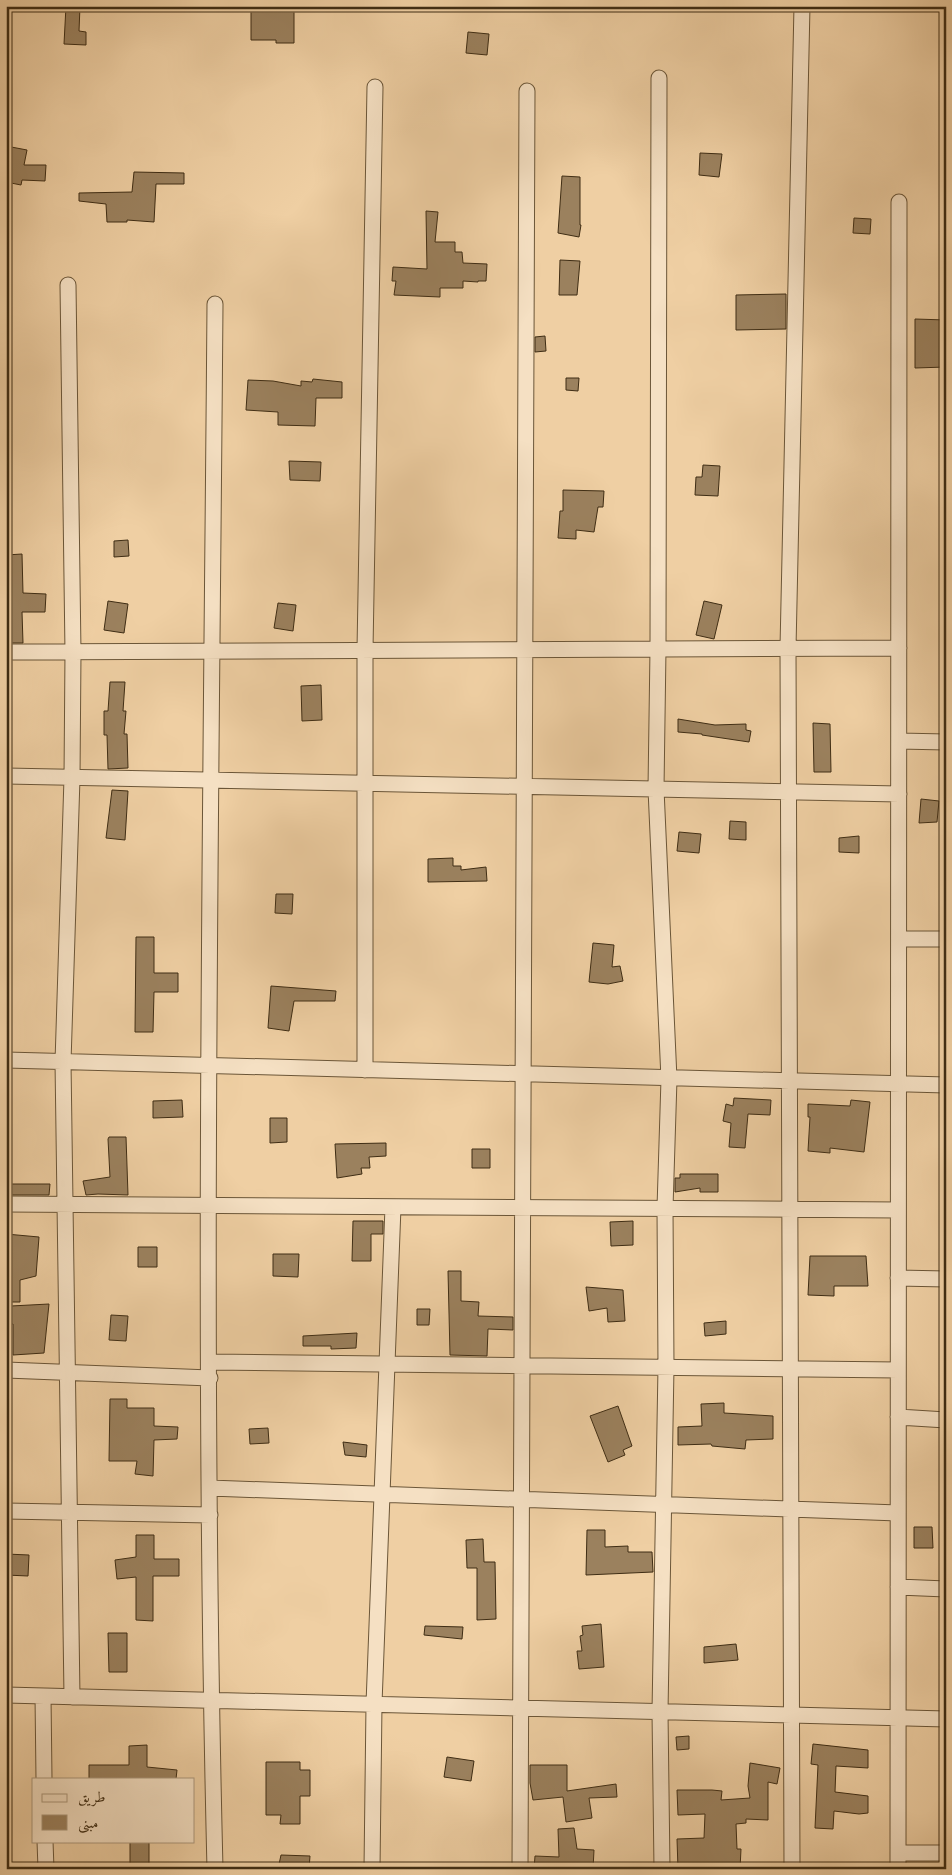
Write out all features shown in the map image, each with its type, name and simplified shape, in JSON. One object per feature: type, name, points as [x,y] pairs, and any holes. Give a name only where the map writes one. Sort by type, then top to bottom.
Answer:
[{"type":"street","points":[[792,1869],[788,648],[802,6]]},
{"type":"street","points":[[659,78],[656,789],[668,1078],[665,1208],[666,1368],[660,1712],[662,1869]]},
{"type":"street","points":[[365,1070],[365,650],[376,87]]},
{"type":"street","points":[[520,1869],[528,91]]},
{"type":"street","points":[[898,1869],[899,202]]},
{"type":"street","points":[[68,285],[73,652],[72,778],[62,1062],[72,1697]]},
{"type":"street","points":[[215,304],[209,1066],[211,1700],[215,1869]]},
{"type":"street","points":[[6,652],[899,648]]},
{"type":"street","points":[[899,741],[946,742]]},
{"type":"street","points":[[6,776],[899,794]]},
{"type":"street","points":[[898,938],[946,939]]},
{"type":"street","points":[[6,1060],[946,1085]]},
{"type":"street","points":[[6,1204],[898,1210]]},
{"type":"street","points":[[372,1869],[374,1704],[393,1207]]},
{"type":"street","points":[[898,1278],[946,1279]]},
{"type":"street","points":[[6,1370],[67,1372],[210,1370],[387,1364],[898,1370]]},
{"type":"street","points":[[898,1417],[946,1420]]},
{"type":"street","points":[[210,1488],[898,1513]]},
{"type":"street","points":[[6,1511],[210,1515]]},
{"type":"street","points":[[898,1587],[946,1589]]},
{"type":"street","points":[[6,1695],[946,1719]]},
{"type":"street","points":[[43,1696],[44,1778]]},
{"type":"street","points":[[45,1842],[46,1869]]},
{"type":"street","points":[[898,1853],[946,1853]]},
{"type":"building","points":[[66,6],[80,6],[79,31],[86,32],[86,45],[64,44]]},
{"type":"building","points":[[276,6],[294,6],[294,43],[276,43],[276,40],[251,40],[251,10],[276,10]]},
{"type":"building","points":[[468,32],[489,34],[487,55],[466,53]]},
{"type":"building","points":[[6,146],[27,150],[24,165],[46,165],[45,181],[22,180],[21,185],[6,182]]},
{"type":"building","points":[[700,153],[722,154],[719,177],[699,175]]},
{"type":"building","points":[[134,172],[184,173],[184,184],[156,184],[154,222],[127,220],[127,222],[107,222],[106,204],[79,201],[79,193],[132,192]]},
{"type":"building","points":[[562,176],[580,177],[581,225],[579,237],[558,233]]},
{"type":"building","points":[[426,211],[438,212],[435,242],[455,242],[455,252],[462,252],[463,263],[487,264],[486,281],[463,281],[463,288],[440,288],[440,297],[394,295],[396,281],[392,281],[393,267],[427,269]]},
{"type":"building","points":[[854,218],[871,219],[870,234],[853,233]]},
{"type":"building","points":[[560,260],[580,261],[577,295],[559,295]]},
{"type":"building","points":[[786,294],[786,329],[736,330],[736,295]]},
{"type":"building","points":[[915,319],[946,320],[946,367],[915,368]]},
{"type":"building","points":[[545,336],[546,351],[535,352],[535,337]]},
{"type":"building","points":[[566,378],[579,378],[578,391],[566,390]]},
{"type":"building","points":[[313,379],[342,382],[342,398],[316,398],[315,426],[278,425],[278,412],[246,410],[248,380],[273,381],[301,386],[301,381],[312,382]]},
{"type":"building","points":[[289,461],[321,462],[320,481],[290,480]]},
{"type":"building","points":[[703,465],[720,466],[718,496],[695,495],[696,477],[702,477]]},
{"type":"building","points":[[563,490],[604,491],[603,507],[598,507],[594,532],[576,530],[576,539],[558,538],[560,511],[563,511]]},
{"type":"building","points":[[128,540],[129,556],[114,557],[114,541]]},
{"type":"building","points":[[22,554],[23,593],[46,594],[45,612],[22,612],[23,643],[6,643],[6,555]]},
{"type":"building","points":[[108,601],[128,604],[124,633],[104,630]]},
{"type":"building","points":[[704,601],[722,605],[714,639],[696,635]]},
{"type":"building","points":[[278,603],[296,605],[293,631],[274,628]]},
{"type":"building","points":[[110,682],[125,682],[123,711],[126,711],[124,734],[127,734],[128,768],[108,769],[107,735],[104,735],[104,711],[108,711]]},
{"type":"building","points":[[321,685],[322,720],[302,721],[301,686]]},
{"type":"building","points":[[678,719],[715,725],[746,724],[746,730],[751,731],[749,742],[678,732]]},
{"type":"building","points":[[813,723],[830,724],[831,772],[814,772]]},
{"type":"building","points":[[112,790],[128,791],[125,840],[106,838]]},
{"type":"building","points":[[921,799],[939,801],[937,822],[919,823]]},
{"type":"building","points":[[730,821],[746,822],[746,840],[729,839]]},
{"type":"building","points":[[679,832],[701,834],[699,853],[677,851]]},
{"type":"building","points":[[859,836],[859,853],[839,852],[839,838]]},
{"type":"building","points":[[453,858],[453,866],[461,866],[461,870],[486,867],[487,881],[428,882],[428,859]]},
{"type":"building","points":[[276,894],[293,894],[292,914],[275,913]]},
{"type":"building","points":[[136,937],[154,937],[154,973],[178,973],[178,992],[154,992],[153,1032],[135,1032]]},
{"type":"building","points":[[593,943],[614,945],[612,967],[620,966],[623,981],[608,984],[589,982]]},
{"type":"building","points":[[271,986],[336,991],[335,1001],[294,1001],[289,1031],[268,1028]]},
{"type":"building","points":[[734,1098],[771,1100],[770,1115],[748,1114],[745,1148],[729,1147],[731,1123],[723,1121],[726,1104],[733,1106]]},
{"type":"building","points":[[182,1100],[183,1117],[153,1118],[153,1101]]},
{"type":"building","points":[[851,1100],[870,1102],[864,1152],[830,1148],[830,1153],[808,1151],[810,1117],[808,1117],[808,1104],[850,1106]]},
{"type":"building","points":[[270,1118],[287,1118],[287,1142],[270,1143]]},
{"type":"building","points":[[109,1137],[126,1137],[128,1195],[86,1195],[83,1181],[110,1177]]},
{"type":"building","points":[[386,1143],[386,1156],[369,1157],[370,1168],[361,1168],[362,1174],[337,1178],[335,1144]]},
{"type":"building","points":[[472,1149],[490,1149],[490,1168],[472,1168]]},
{"type":"building","points":[[680,1174],[718,1174],[718,1192],[700,1192],[700,1188],[675,1192],[675,1178],[680,1178]]},
{"type":"building","points":[[6,1184],[50,1184],[49,1195],[6,1195]]},
{"type":"building","points":[[353,1221],[383,1221],[383,1234],[371,1234],[371,1261],[352,1261]]},
{"type":"building","points":[[633,1221],[633,1245],[611,1246],[610,1222]]},
{"type":"building","points":[[6,1234],[39,1237],[36,1276],[20,1280],[20,1302],[6,1302]]},
{"type":"building","points":[[138,1247],[157,1247],[157,1267],[138,1267]]},
{"type":"building","points":[[273,1254],[299,1254],[298,1277],[273,1276]]},
{"type":"building","points":[[810,1256],[866,1256],[868,1286],[834,1286],[834,1296],[808,1295]]},
{"type":"building","points":[[448,1271],[461,1271],[461,1301],[479,1302],[478,1316],[513,1317],[513,1330],[488,1329],[487,1356],[450,1355]]},
{"type":"building","points":[[586,1287],[623,1290],[625,1321],[608,1322],[607,1308],[589,1311]]},
{"type":"building","points":[[49,1304],[44,1353],[13,1355],[13,1324],[8,1324],[11,1306]]},
{"type":"building","points":[[417,1309],[430,1309],[429,1325],[417,1325]]},
{"type":"building","points":[[111,1315],[128,1316],[126,1341],[109,1340]]},
{"type":"building","points":[[726,1321],[726,1334],[705,1336],[704,1323]]},
{"type":"building","points":[[357,1333],[356,1348],[331,1349],[331,1346],[303,1346],[303,1336]]},
{"type":"building","points":[[110,1399],[127,1399],[127,1408],[154,1408],[154,1426],[178,1427],[177,1439],[154,1440],[153,1476],[135,1474],[137,1461],[109,1461]]},
{"type":"building","points":[[724,1403],[724,1413],[773,1416],[773,1439],[746,1440],[745,1449],[712,1446],[711,1444],[678,1445],[678,1427],[702,1426],[701,1404]]},
{"type":"building","points":[[618,1406],[632,1446],[623,1450],[625,1455],[608,1462],[590,1416]]},
{"type":"building","points":[[268,1428],[269,1443],[250,1444],[249,1429]]},
{"type":"building","points":[[343,1442],[367,1445],[366,1457],[345,1455]]},
{"type":"building","points":[[914,1527],[932,1527],[933,1548],[914,1548]]},
{"type":"building","points":[[587,1530],[605,1530],[605,1547],[628,1546],[628,1552],[652,1552],[653,1572],[586,1575]]},
{"type":"building","points":[[136,1535],[154,1535],[154,1559],[179,1559],[179,1576],[153,1576],[153,1621],[136,1620],[136,1577],[117,1579],[115,1560],[136,1557]]},
{"type":"building","points":[[483,1539],[484,1562],[495,1562],[496,1619],[477,1620],[477,1568],[467,1568],[466,1540]]},
{"type":"building","points":[[6,1554],[29,1555],[28,1576],[6,1575]]},
{"type":"building","points":[[601,1624],[604,1667],[579,1669],[577,1651],[582,1651],[580,1636],[583,1635],[582,1626]]},
{"type":"building","points":[[425,1626],[463,1627],[462,1639],[424,1635]]},
{"type":"building","points":[[108,1633],[127,1633],[127,1672],[109,1672]]},
{"type":"building","points":[[736,1644],[738,1660],[704,1663],[704,1647]]},
{"type":"building","points":[[689,1736],[689,1749],[677,1750],[676,1737]]},
{"type":"building","points":[[813,1744],[868,1750],[868,1768],[836,1766],[835,1792],[868,1796],[868,1813],[859,1814],[834,1811],[833,1829],[815,1828],[818,1765],[811,1764]]},
{"type":"building","points":[[147,1745],[147,1767],[177,1770],[176,1778],[89,1778],[89,1765],[129,1765],[129,1746]]},
{"type":"building","points":[[447,1757],[474,1761],[471,1781],[444,1777]]},
{"type":"building","points":[[266,1762],[300,1762],[300,1770],[310,1770],[310,1796],[300,1796],[300,1824],[280,1824],[281,1815],[266,1815]]},
{"type":"building","points":[[750,1763],[780,1768],[777,1784],[768,1782],[768,1820],[746,1819],[746,1823],[736,1824],[737,1849],[741,1849],[740,1869],[678,1869],[677,1839],[704,1838],[705,1814],[678,1815],[677,1790],[722,1791],[721,1800],[750,1798],[748,1786]]},
{"type":"building","points":[[530,1765],[567,1765],[567,1791],[616,1784],[617,1797],[589,1798],[592,1818],[566,1822],[563,1797],[533,1800],[530,1783]]},
{"type":"building","points":[[574,1828],[577,1849],[594,1850],[593,1869],[534,1869],[535,1856],[559,1857],[558,1829]]},
{"type":"building","points":[[130,1842],[149,1842],[149,1869],[130,1869]]},
{"type":"building","points":[[281,1855],[310,1856],[309,1869],[278,1869]]}]
